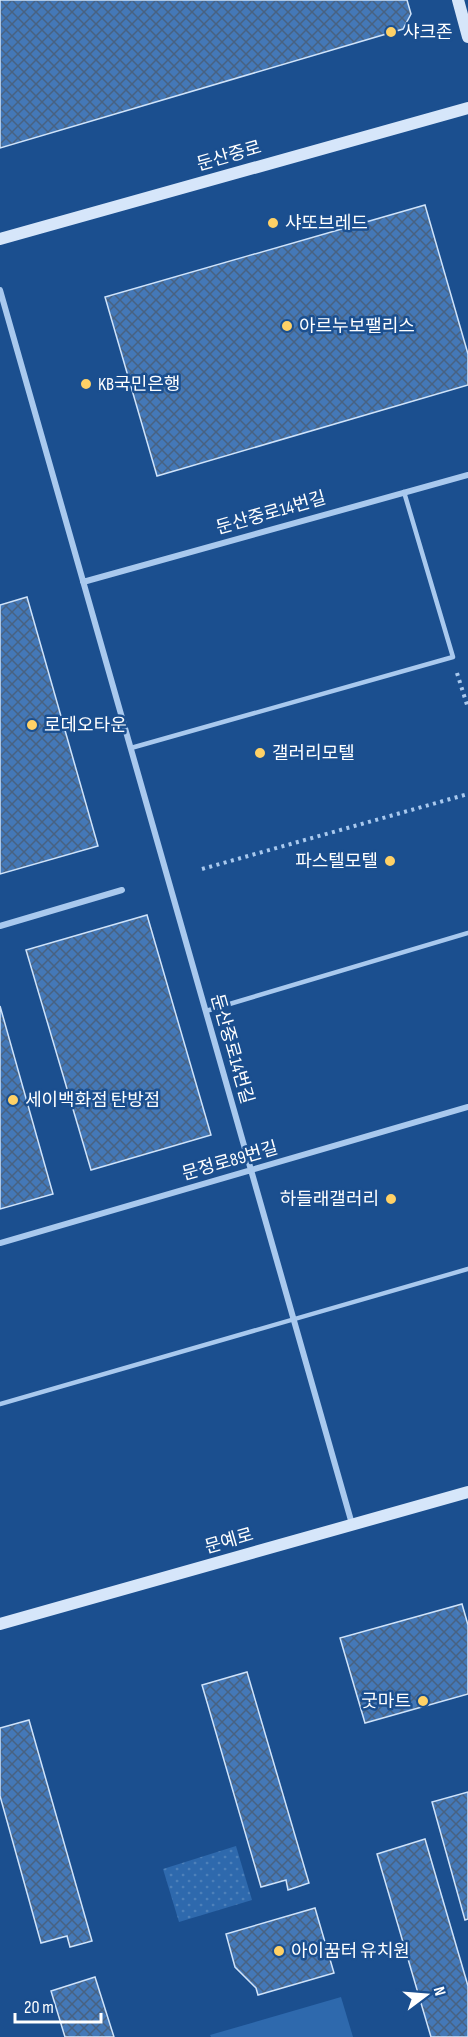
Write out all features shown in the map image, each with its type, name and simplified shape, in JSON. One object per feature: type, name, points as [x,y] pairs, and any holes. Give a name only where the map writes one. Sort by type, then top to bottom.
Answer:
[{"type":"main road","points":[[458,0],[468,37]]},
{"type":"main road","name":"둔산중로","points":[[0,239],[468,108]]},
{"type":"main road","name":"문예로","points":[[0,1624],[467,1495]]},
{"type":"street","name":"둔산중로14번길","points":[[0,290],[353,1525]]},
{"type":"street","name":"둔산중로14번길","points":[[83,582],[468,475]]},
{"type":"street","points":[[0,926],[122,890]]},
{"type":"street","name":"문정로89번길","points":[[0,1243],[468,1107]]},
{"type":"lane","points":[[131,748],[453,657],[404,491]]},
{"type":"lane","points":[[206,1011],[468,933]]},
{"type":"lane","points":[[0,1404],[468,1269]]},
{"type":"path","points":[[453,657],[468,708]]},
{"type":"path","points":[[202,869],[468,794]]},
{"type":"shaded area","points":[[236,1846],[252,1900],[179,1922],[163,1869]]},
{"type":"shaded area","points":[[341,1997],[353,2037],[211,2037],[210,2035]]},
{"type":"building","points":[[0,0],[407,0],[411,14],[403,29],[0,148]]},
{"type":"building","name":"아르누보팰리스","points":[[425,205],[468,354],[468,385],[157,476],[105,297]]},
{"type":"building","name":"로데오타운","points":[[27,597],[98,846],[0,874],[0,605]]},
{"type":"building","points":[[147,915],[211,1135],[91,1170],[26,950]]},
{"type":"building","name":"세이백화점 탄방점","points":[[0,1006],[53,1194],[0,1209]]},
{"type":"building","points":[[462,1604],[468,1625],[468,1694],[365,1723],[340,1638]]},
{"type":"building","points":[[247,1672],[309,1883],[288,1890],[286,1880],[261,1887],[202,1685]]},
{"type":"building","points":[[29,1720],[92,1941],[70,1947],[67,1936],[41,1943],[0,1796],[0,1728]]},
{"type":"building","points":[[468,1792],[468,1919],[465,1920],[432,1802]]},
{"type":"building","points":[[425,1839],[468,1986],[468,2037],[431,2037],[377,1854]]},
{"type":"building","name":"아이꿈터 유치원","points":[[315,1908],[334,1973],[258,1995],[256,1988],[235,1967],[226,1934]]},
{"type":"building","points":[[95,1977],[114,2037],[65,2037],[51,1991]]},
{"type":"place","name":"샤크존","points":[[391,32]]},
{"type":"place","name":"샤또브레드","points":[[273,223]]},
{"type":"place","name":"아르누보팰리스","points":[[287,326]]},
{"type":"place","name":"KB국민은행","points":[[86,384]]},
{"type":"place","name":"로데오타운","points":[[32,725]]},
{"type":"place","name":"갤러리모텔","points":[[260,753]]},
{"type":"place","name":"파스텔모텔","points":[[390,861]]},
{"type":"place","name":"세이백화점 탄방점","points":[[13,1100]]},
{"type":"place","name":"하들래갤러리","points":[[391,1199]]},
{"type":"place","name":"굿마트","points":[[423,1701]]},
{"type":"place","name":"아이꿈터 유치원","points":[[279,1951]]}]
